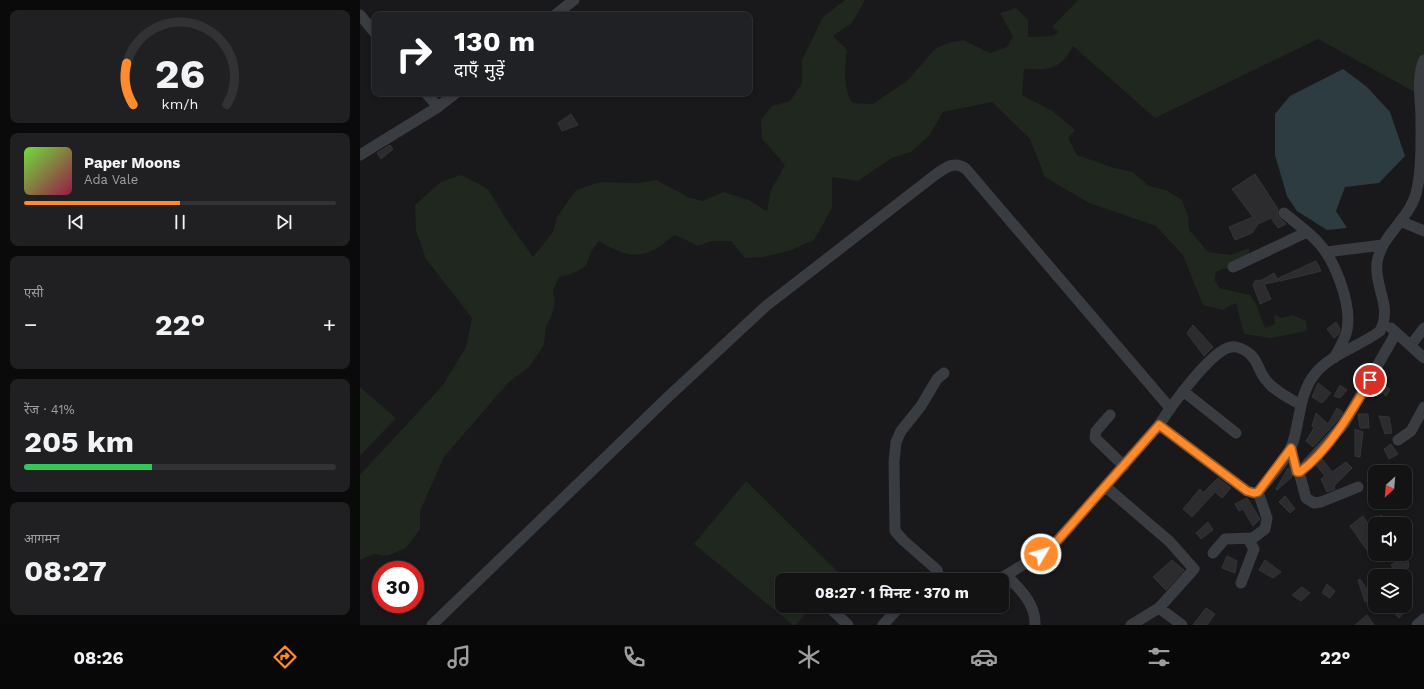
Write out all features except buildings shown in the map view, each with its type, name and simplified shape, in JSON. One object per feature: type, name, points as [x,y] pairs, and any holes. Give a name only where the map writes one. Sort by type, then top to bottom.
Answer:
[{"type":"street","points":[[559,12],[574,0]]},
{"type":"street","points":[[360,15],[372,29]]},
{"type":"street","points":[[1159,425],[1247,491],[1254,493],[1258,492],[1291,448],[1301,405],[1307,387],[1314,376],[1323,365],[1371,338],[1380,331],[1385,322],[1385,308],[1377,264],[1383,245],[1410,206],[1417,191],[1421,120],[1420,74],[1424,60]]},
{"type":"street","points":[[429,96],[438,107]]},
{"type":"street","points":[[360,155],[438,107],[452,96]]},
{"type":"street","points":[[432,625],[668,397],[766,306],[935,175],[953,164],[958,164],[966,169],[1170,408]]},
{"type":"street","points":[[1284,214],[1307,232],[1326,252],[1343,290],[1347,308],[1346,331],[1334,358]]},
{"type":"street","points":[[1400,221],[1424,231]]},
{"type":"street","points":[[1233,267],[1307,232]]},
{"type":"street","points":[[1326,252],[1383,245]]},
{"type":"street","points":[[1385,322],[1396,333],[1411,344],[1424,358]]},
{"type":"street","points":[[1411,344],[1424,328]]},
{"type":"street","points":[[1299,472],[1344,424],[1396,333]]},
{"type":"street","points":[[1009,574],[1051,547],[1159,425],[1183,391],[1216,356],[1225,349],[1237,348],[1251,355],[1257,362],[1266,380],[1273,388],[1301,405]]},
{"type":"street","points":[[938,573],[938,570],[903,540],[896,530],[894,462],[896,442],[901,431],[921,406],[932,386],[944,374]]},
{"type":"street","points":[[1183,391],[1236,433]]},
{"type":"street","points":[[1398,440],[1411,431],[1424,408]]},
{"type":"street","points":[[1110,415],[1096,432],[1095,438],[1124,466]]},
{"type":"street","points":[[1291,448],[1296,470],[1299,472],[1306,498],[1311,502],[1321,502],[1358,487]]},
{"type":"street","points":[[1106,486],[1154,527],[1193,566],[1194,569],[1159,608],[1131,625]]},
{"type":"street","points":[[1214,553],[1225,539],[1248,539],[1260,534],[1267,524],[1265,509],[1258,492]]},
{"type":"street","points":[[1242,583],[1254,549],[1248,539]]},
{"type":"street","points":[[1009,584],[1028,600],[1034,613],[1035,625]]},
{"type":"street","points":[[1159,608],[1182,625]]},
{"type":"street","points":[[835,613],[848,625]]},
{"type":"street","points":[[883,625],[894,613]]},
{"type":"street","points":[[1417,625],[1424,618]]},
{"type":"shaded area","points":[[845,0],[865,0],[852,23],[833,36],[847,50],[845,78],[847,91],[853,103],[873,104],[907,81],[935,49],[948,43],[963,40],[990,53],[1007,47],[1013,37],[1000,13],[1016,8],[1028,20],[1028,37],[1053,36],[1058,32],[1052,27],[1078,0],[1424,0],[1424,97],[1318,39],[1155,118],[1073,46],[1064,60],[1053,67],[1024,69],[1022,95],[1054,112],[1075,130],[1068,138],[1077,155],[1114,168],[1133,172],[1149,186],[1166,190],[1182,200],[1188,216],[1189,230],[1208,252],[1231,255],[1249,248],[1249,259],[1216,272],[1215,281],[1220,288],[1250,295],[1256,304],[1265,328],[1275,324],[1274,314],[1281,318],[1293,315],[1306,321],[1307,331],[1271,338],[1244,334],[1236,303],[1222,310],[1203,305],[1183,255],[1156,226],[1089,203],[1045,177],[1030,139],[992,102],[943,112],[929,136],[911,152],[892,158],[858,181],[832,177],[832,208],[814,240],[791,250],[764,257],[745,258],[731,241],[712,241],[698,246],[675,235],[658,248],[645,254],[638,255],[618,251],[599,241],[592,250],[586,266],[574,273],[559,277],[553,290],[555,302],[552,315],[546,327],[544,345],[529,367],[508,383],[444,457],[420,511],[420,529],[406,548],[387,556],[374,554],[360,560],[360,475],[443,385],[466,347],[472,318],[426,259],[416,231],[415,205],[441,182],[461,175],[488,189],[506,219],[533,257],[553,232],[557,217],[576,190],[600,182],[639,183],[656,180],[690,198],[703,201],[723,192],[749,200],[767,211],[771,190],[785,165],[762,139],[761,120],[772,106],[790,101],[802,83],[802,60],[823,17]]},
{"type":"shaded area","points":[[1343,69],[1367,87],[1390,112],[1405,156],[1379,183],[1345,187],[1336,211],[1347,228],[1327,230],[1297,211],[1287,196],[1275,155],[1275,114],[1290,96]]},
{"type":"shaded area","points":[[360,387],[396,418],[360,456]]},
{"type":"shaded area","points":[[746,481],[839,573],[775,573],[775,610],[694,544]]},
{"type":"shaded area","points":[[778,613],[806,613],[796,625],[793,625]]},
{"type":"route","points":[[1041,554],[1058,540],[1159,425],[1163,426],[1247,491],[1254,493],[1258,492],[1291,448],[1296,470],[1297,472],[1300,472],[1344,424],[1370,380]]}]
